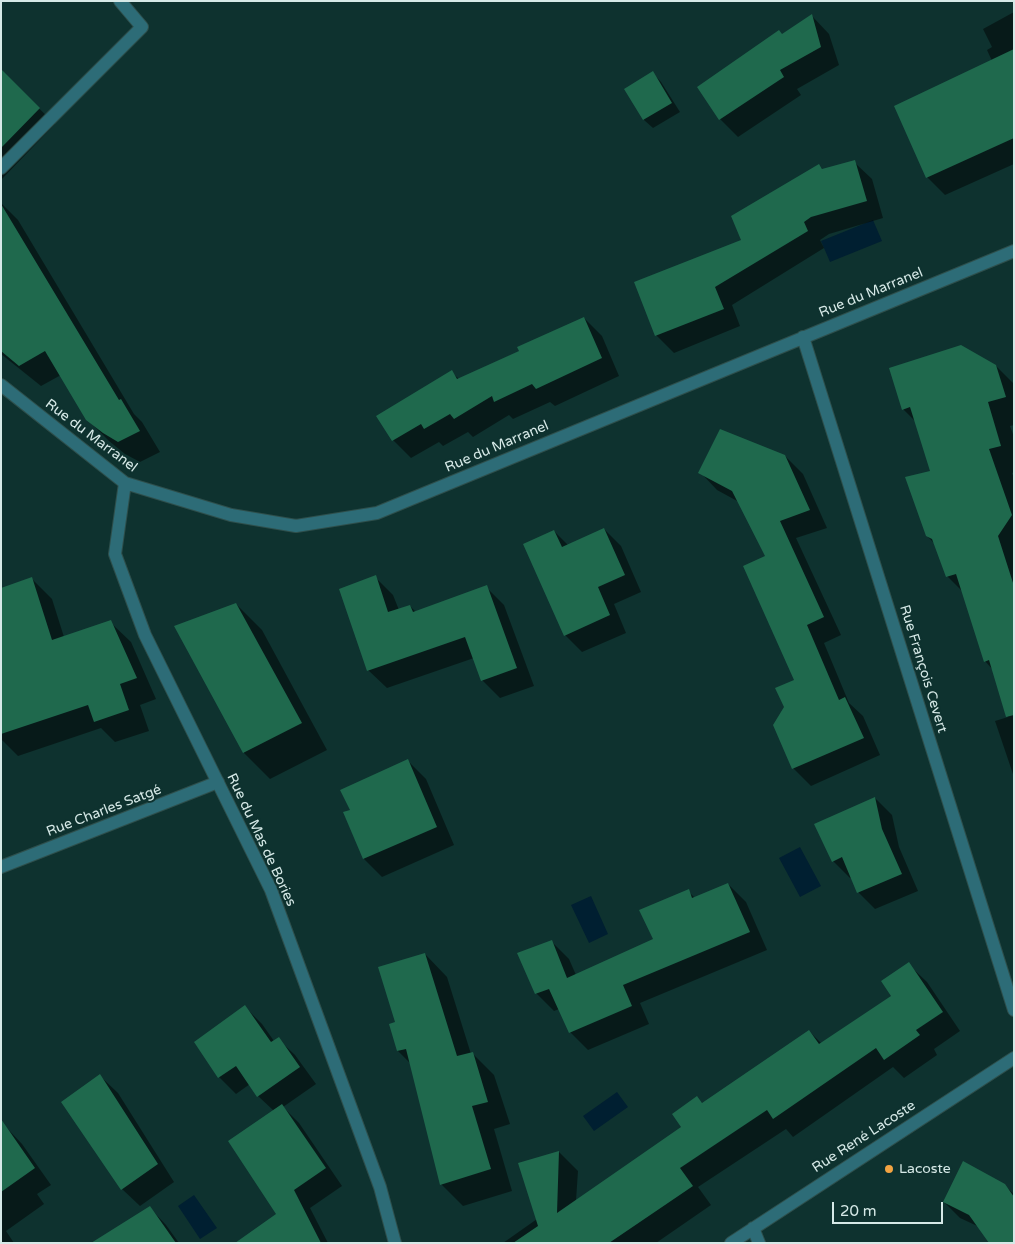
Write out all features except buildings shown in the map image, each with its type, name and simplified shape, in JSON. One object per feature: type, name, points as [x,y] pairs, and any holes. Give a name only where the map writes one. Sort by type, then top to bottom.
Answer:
[{"type":"street","points":[[1,168],[142,27],[120,1]]},
{"type":"street","name":"Rue du Marranel","points":[[1,385],[125,483],[231,515],[296,526],[377,513],[1014,251]]},
{"type":"street","name":"Rue François Cevert","points":[[803,337],[1014,1010]]},
{"type":"street","name":"Rue du Mas de Bories","points":[[125,483],[114,554],[145,635],[271,890],[380,1186],[394,1243]]},
{"type":"street","name":"Rue Charles Satgé","points":[[1,867],[218,782]]},
{"type":"street","name":"Rue René Lacoste","points":[[731,1243],[1014,1058]]},
{"type":"street","points":[[753,1228],[759,1243]]},
{"type":"water","points":[[873,220],[882,241],[830,262],[821,241]]},
{"type":"water","points":[[800,847],[821,886],[800,897],[779,858]]},
{"type":"water","points":[[591,896],[608,934],[589,943],[571,905]]},
{"type":"water","points":[[617,1092],[628,1107],[594,1131],[583,1116]]},
{"type":"water","points":[[194,1195],[217,1228],[200,1239],[178,1206]]},
{"type":"place","name":"Lacoste","points":[[889,1169]]}]
